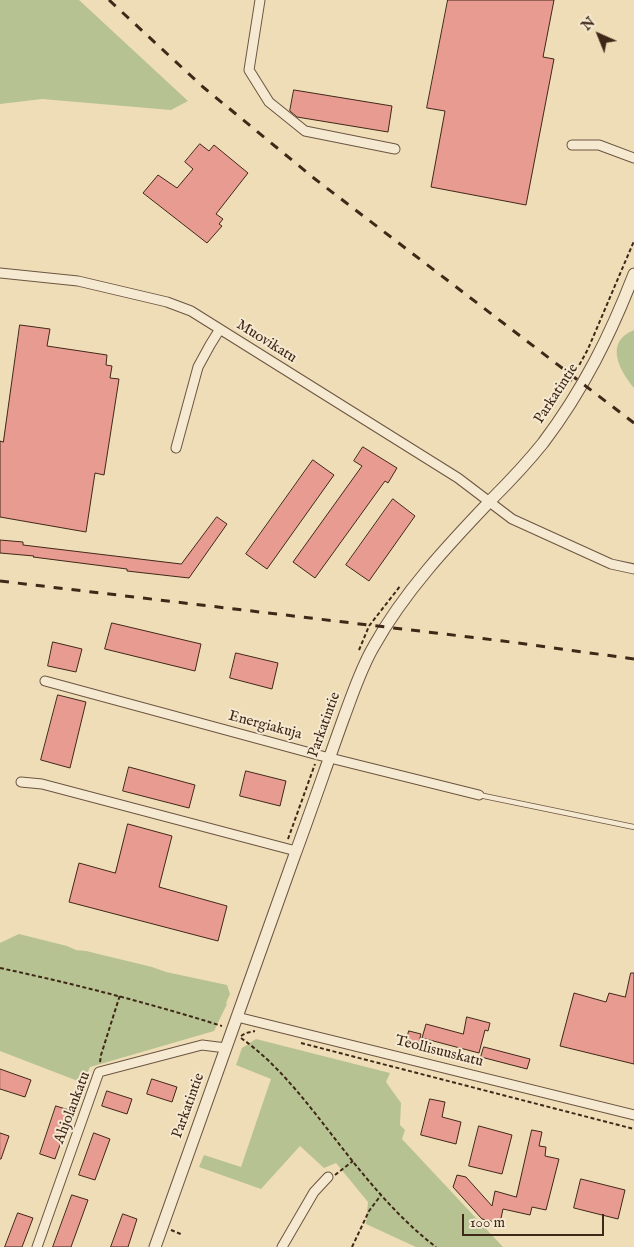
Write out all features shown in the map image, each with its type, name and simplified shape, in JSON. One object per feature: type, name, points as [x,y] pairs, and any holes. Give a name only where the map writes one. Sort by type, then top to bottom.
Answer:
[{"type":"street","points":[[260,0],[249,70],[269,102],[305,131],[395,149]]},
{"type":"street","points":[[572,146],[599,145],[634,158]]},
{"type":"street","name":"Muovikatu","points":[[0,273],[78,281],[167,302],[191,311],[458,478],[512,519],[610,564],[634,569]]},
{"type":"street","name":"Parkatintie","points":[[155,1247],[221,1047],[237,1018],[291,850],[324,756],[373,647],[394,613],[422,577],[542,444],[584,384],[617,317],[634,274]]},
{"type":"street","points":[[176,448],[198,368],[220,329]]},
{"type":"street","name":"Energiakuja","points":[[45,681],[324,756],[479,795]]},
{"type":"street","points":[[21,782],[42,784],[291,850]]},
{"type":"street","name":"Teollisuuskatu","points":[[237,1018],[634,1115]]},
{"type":"street","name":"Ahjolankatu","points":[[37,1247],[99,1072],[202,1045],[221,1047]]},
{"type":"street","points":[[282,1247],[314,1192],[328,1177]]},
{"type":"lane","points":[[479,795],[634,827]]},
{"type":"path","points":[[568,385],[588,349],[634,241]]},
{"type":"path","points":[[358,654],[369,626],[404,582]]},
{"type":"path","points":[[291,850],[324,756]]},
{"type":"path","points":[[0,968],[158,1005],[224,1027],[221,1047]]},
{"type":"path","points":[[99,1072],[101,1055],[120,996]]},
{"type":"path","points":[[256,1031],[246,1033],[240,1037],[258,1050],[292,1085],[381,1195],[409,1224],[436,1247]]},
{"type":"path","points":[[294,1041],[634,1129]]},
{"type":"path","points":[[328,1177],[339,1173],[353,1161]]},
{"type":"path","points":[[352,1247],[369,1211],[381,1195]]},
{"type":"path","points":[[171,1230],[182,1235]]},
{"type":"green space","points":[[0,0],[79,0],[188,101],[171,110],[42,99],[0,104]]},
{"type":"green space","points":[[634,330],[634,388],[619,365],[617,349],[619,342],[625,335]]},
{"type":"green space","points":[[19,934],[76,950],[227,985],[230,994],[227,1004],[214,1031],[90,1067],[83,1083],[0,1051],[0,943]]},
{"type":"green space","points":[[256,1039],[390,1073],[386,1082],[401,1103],[400,1125],[405,1130],[402,1139],[503,1247],[416,1247],[366,1224],[368,1202],[336,1163],[324,1168],[300,1146],[261,1189],[199,1167],[204,1155],[241,1167],[271,1079],[236,1065],[242,1048]]},
{"type":"building","points":[[448,0],[554,0],[543,57],[554,59],[526,205],[431,187],[445,111],[427,108]]},
{"type":"building","points":[[294,90],[392,106],[388,132],[297,117],[290,111]]},
{"type":"building","points":[[200,144],[209,151],[214,145],[248,173],[216,214],[223,219],[219,224],[222,226],[207,243],[143,193],[158,175],[177,188],[193,169],[185,162]]},
{"type":"building","points":[[20,325],[50,329],[47,346],[107,355],[106,365],[112,366],[110,378],[119,379],[104,475],[95,473],[86,532],[0,517],[0,441],[3,442]]},
{"type":"building","points":[[363,447],[397,468],[388,483],[385,481],[315,578],[293,562],[362,466],[354,461]]},
{"type":"building","points":[[313,460],[334,475],[267,569],[246,554]]},
{"type":"building","points":[[393,499],[415,516],[369,581],[346,565]]},
{"type":"building","points":[[217,517],[227,524],[189,578],[0,553],[0,540],[23,542],[23,545],[181,564]]},
{"type":"building","points":[[112,623],[201,644],[195,671],[105,649]]},
{"type":"building","points":[[53,642],[82,649],[76,672],[48,666]]},
{"type":"building","points":[[236,653],[278,663],[272,689],[230,678]]},
{"type":"building","points":[[58,695],[86,702],[70,768],[41,760]]},
{"type":"building","points":[[129,767],[195,785],[189,808],[123,791]]},
{"type":"building","points":[[246,771],[286,781],[280,806],[240,796]]},
{"type":"building","points":[[128,824],[172,836],[159,887],[227,906],[218,941],[69,902],[79,863],[115,873]]},
{"type":"building","points":[[631,973],[634,973],[634,1064],[560,1046],[574,993],[606,1002],[609,993],[625,997]]},
{"type":"building","points":[[467,1017],[490,1023],[488,1031],[485,1030],[479,1053],[422,1038],[426,1024],[463,1034]]},
{"type":"building","points":[[409,1031],[421,1034],[418,1046],[406,1043]]},
{"type":"building","points":[[484,1047],[530,1059],[527,1069],[481,1057]]},
{"type":"building","points":[[0,1069],[31,1080],[25,1097],[0,1089]]},
{"type":"building","points":[[152,1079],[177,1087],[172,1102],[147,1094]]},
{"type":"building","points":[[107,1091],[132,1099],[127,1114],[102,1106]]},
{"type":"building","points":[[430,1099],[445,1102],[442,1117],[461,1122],[456,1144],[421,1135]]},
{"type":"building","points":[[56,1106],[72,1111],[55,1159],[40,1154]]},
{"type":"building","points":[[479,1126],[512,1135],[502,1174],[469,1166]]},
{"type":"building","points":[[532,1130],[542,1132],[539,1146],[546,1147],[545,1156],[559,1159],[546,1210],[532,1207],[530,1215],[503,1209],[500,1223],[482,1219],[453,1187],[457,1175],[466,1177],[492,1206],[495,1191],[516,1197]]},
{"type":"building","points":[[0,1133],[9,1136],[1,1159],[0,1159]]},
{"type":"building","points":[[94,1133],[110,1139],[95,1180],[79,1175]]},
{"type":"building","points":[[581,1179],[625,1190],[618,1219],[574,1208]]},
{"type":"building","points":[[72,1195],[88,1200],[71,1247],[53,1247]]},
{"type":"building","points":[[18,1213],[33,1218],[22,1247],[5,1247]]},
{"type":"building","points":[[123,1214],[137,1219],[128,1247],[111,1247]]},
{"type":"railway","points":[[109,0],[203,87],[315,179],[634,423]]},
{"type":"railway","points":[[0,581],[503,641],[634,659]]}]
